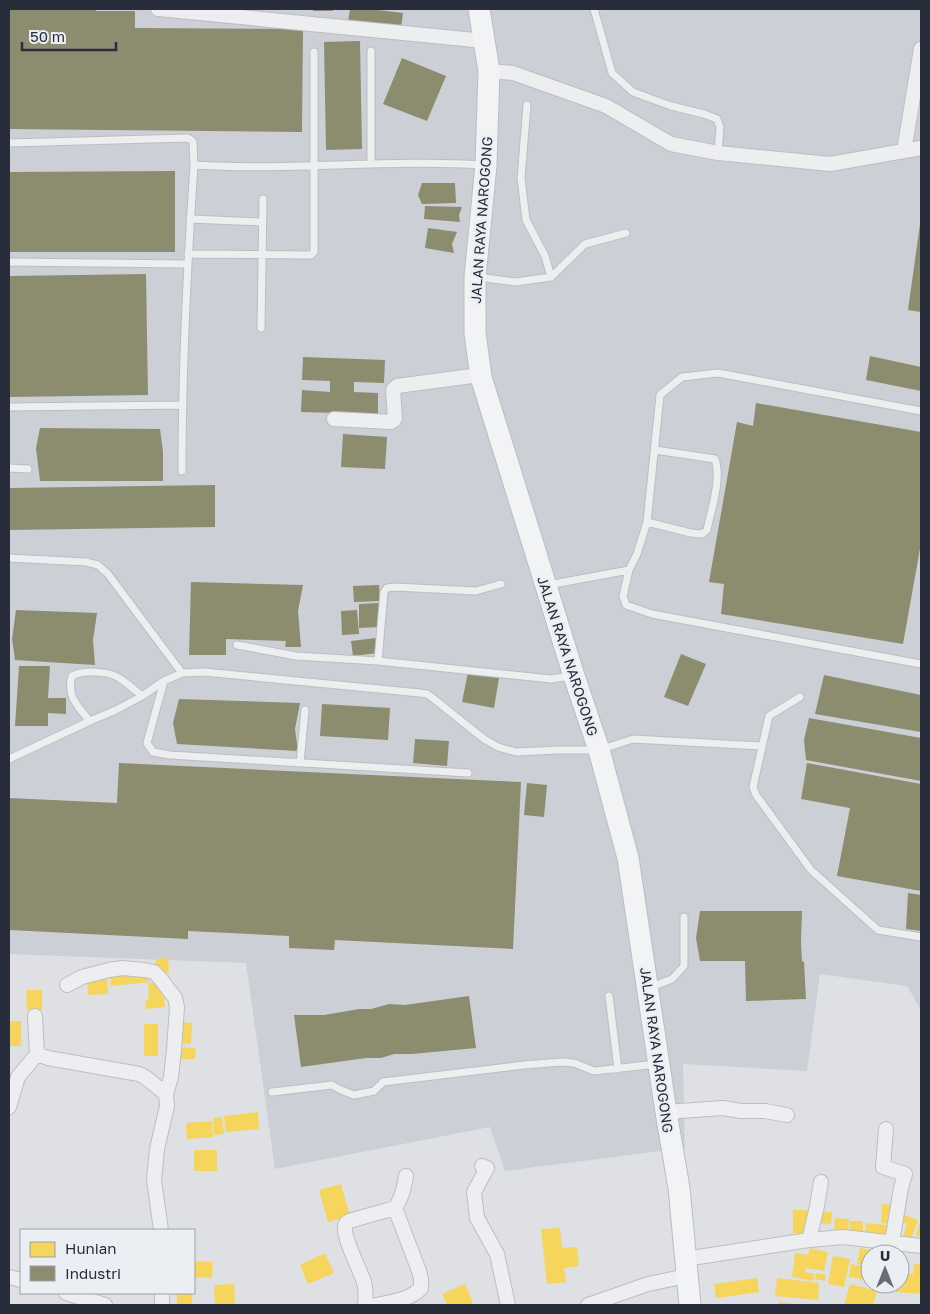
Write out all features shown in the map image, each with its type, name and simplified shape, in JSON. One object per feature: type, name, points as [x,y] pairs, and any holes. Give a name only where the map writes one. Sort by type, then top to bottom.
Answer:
[{"type":"main road","name":"JALAN RAYA NAROGONG","points":[[479,9],[489,71],[486,165],[475,277],[475,333],[481,377],[574,676],[599,750],[628,858],[679,1188],[690,1305]]},
{"type":"street","points":[[158,9],[485,41]]},
{"type":"street","points":[[904,151],[921,49]]},
{"type":"street","points":[[489,71],[513,73],[606,106],[672,144],[718,153],[830,164],[921,148]]},
{"type":"street","points":[[334,420],[391,422],[395,418],[393,390],[397,386],[472,376],[481,377]]},
{"type":"street","points":[[67,985],[82,977],[109,970],[122,968],[144,970],[154,972],[175,998],[177,1007],[171,1077],[166,1094],[167,1106],[157,1149],[154,1180],[161,1229]]},
{"type":"street","points":[[9,1107],[18,1077],[37,1054],[35,1016]]},
{"type":"street","points":[[37,1054],[139,1074],[166,1094]]},
{"type":"street","points":[[666,1112],[723,1108],[787,1114]]},
{"type":"street","points":[[886,1128],[883,1167],[905,1174],[892,1242]]},
{"type":"street","points":[[482,1166],[487,1168],[474,1192],[477,1218],[496,1254],[508,1305]]},
{"type":"street","points":[[365,1305],[364,1282],[344,1228],[345,1224],[349,1221],[395,1208],[400,1201],[406,1176]]},
{"type":"street","points":[[809,1240],[821,1182]]},
{"type":"street","points":[[376,1305],[409,1297],[416,1294],[421,1288],[419,1271],[395,1208]]},
{"type":"street","points":[[588,1305],[648,1284],[686,1268],[809,1240],[843,1237],[921,1246]]},
{"type":"street","points":[[69,1294],[105,1305]]},
{"type":"lane","points":[[594,9],[612,73],[633,92],[717,119],[720,127],[718,153]]},
{"type":"lane","points":[[371,51],[371,164]]},
{"type":"lane","points":[[188,254],[310,256],[314,252],[314,52]]},
{"type":"lane","points":[[527,105],[521,178],[526,220],[545,256],[551,277]]},
{"type":"lane","points":[[9,143],[186,138],[193,142],[194,165],[187,264],[182,405],[182,471]]},
{"type":"lane","points":[[194,165],[224,167],[455,163],[486,165]]},
{"type":"lane","points":[[261,328],[262,198]]},
{"type":"lane","points":[[190,219],[262,222]]},
{"type":"lane","points":[[475,277],[515,282],[551,277],[585,244],[626,233]]},
{"type":"lane","points":[[9,262],[187,264]]},
{"type":"lane","points":[[921,411],[718,373],[682,377],[660,395],[647,522],[637,554],[629,570],[623,596],[626,605],[662,615],[921,664]]},
{"type":"lane","points":[[9,407],[182,405]]},
{"type":"lane","points":[[647,522],[702,534],[707,530],[717,480],[715,459],[655,450]]},
{"type":"lane","points":[[9,468],[28,469]]},
{"type":"lane","points":[[9,558],[86,562],[98,565],[108,574],[182,673]]},
{"type":"lane","points":[[546,586],[629,570]]},
{"type":"lane","points":[[378,661],[384,592],[387,588],[476,591],[501,584]]},
{"type":"lane","points":[[237,645],[296,656],[378,661],[551,679],[574,676]]},
{"type":"lane","points":[[9,760],[116,710],[164,681],[182,673],[204,672],[427,694],[484,739],[498,747],[516,752],[599,750],[633,739],[761,746]]},
{"type":"lane","points":[[90,721],[71,696],[70,680],[72,676],[78,673],[100,673],[118,676],[142,696]]},
{"type":"lane","points":[[164,681],[147,743],[153,752],[170,755],[468,773]]},
{"type":"lane","points":[[800,697],[768,716],[753,787],[756,796],[811,870],[878,930],[921,937]]},
{"type":"lane","points":[[300,763],[305,710]]},
{"type":"lane","points":[[648,988],[672,979],[684,966],[684,917]]},
{"type":"lane","points":[[609,996],[618,1069]]},
{"type":"lane","points":[[272,1092],[332,1085],[354,1095],[374,1091],[383,1082],[562,1062],[574,1063],[594,1071],[648,1065],[659,1066]]},
{"type":"shaded area","points":[[9,9],[921,9],[921,1010],[907,986],[820,974],[807,1071],[683,1064],[685,1148],[505,1171],[490,1127],[275,1169],[246,963],[9,954]]},
{"type":"building: Hunian","points":[[168,958],[169,973],[156,974],[155,959]]},
{"type":"building: Hunian","points":[[147,971],[149,982],[111,986],[110,975]]},
{"type":"building: Hunian","points":[[107,976],[108,994],[88,995],[87,977]]},
{"type":"building: Hunian","points":[[163,982],[165,1007],[146,1009],[145,1000],[149,1000],[148,983]]},
{"type":"building: Hunian","points":[[26,990],[42,990],[42,1010],[27,1010]]},
{"type":"building: Hunian","points":[[9,1021],[21,1021],[21,1046],[9,1046]]},
{"type":"building: Hunian","points":[[179,1022],[192,1023],[191,1044],[178,1043]]},
{"type":"building: Hunian","points":[[144,1024],[158,1024],[158,1056],[144,1056]]},
{"type":"building: Hunian","points":[[177,1047],[196,1048],[195,1059],[176,1059]]},
{"type":"building: Hunian","points":[[258,1112],[259,1129],[226,1132],[224,1116]]},
{"type":"building: Hunian","points":[[222,1117],[224,1134],[214,1135],[213,1118]]},
{"type":"building: Hunian","points":[[212,1121],[213,1137],[187,1139],[186,1123]]},
{"type":"building: Hunian","points":[[194,1150],[217,1150],[217,1171],[194,1171]]},
{"type":"building: Hunian","points":[[341,1184],[350,1216],[328,1222],[319,1190]]},
{"type":"building: Hunian","points":[[882,1204],[894,1205],[893,1224],[881,1223]]},
{"type":"building: Hunian","points":[[793,1210],[807,1210],[807,1233],[793,1233]]},
{"type":"building: Hunian","points":[[819,1211],[832,1212],[831,1224],[818,1223]]},
{"type":"building: Hunian","points":[[902,1214],[918,1220],[911,1239],[903,1236],[907,1224],[899,1221]]},
{"type":"building: Hunian","points":[[835,1218],[849,1219],[848,1234],[834,1234]]},
{"type":"building: Hunian","points":[[921,1219],[921,1236],[916,1235]]},
{"type":"building: Hunian","points":[[850,1221],[863,1221],[863,1233],[850,1233]]},
{"type":"building: Hunian","points":[[866,1223],[893,1226],[892,1238],[865,1234]]},
{"type":"building: Hunian","points":[[560,1228],[562,1248],[577,1247],[579,1266],[564,1268],[566,1282],[547,1284],[541,1229]]},
{"type":"building: Hunian","points":[[810,1248],[828,1252],[824,1271],[806,1268],[805,1272],[814,1274],[813,1281],[792,1277],[795,1253],[808,1255]]},
{"type":"building: Hunian","points":[[860,1248],[860,1264],[857,1264]]},
{"type":"building: Hunian","points":[[325,1253],[334,1273],[308,1284],[300,1265]]},
{"type":"building: Hunian","points":[[833,1256],[850,1259],[844,1287],[828,1284]]},
{"type":"building: Hunian","points":[[195,1261],[213,1262],[212,1278],[195,1277]]},
{"type":"building: Hunian","points":[[851,1264],[860,1266],[860,1279],[849,1277]]},
{"type":"building: Hunian","points":[[914,1264],[921,1264],[921,1294],[910,1293],[910,1274],[913,1274]]},
{"type":"building: Hunian","points":[[816,1273],[826,1275],[825,1281],[815,1279]]},
{"type":"building: Hunian","points":[[757,1278],[759,1292],[716,1298],[714,1284]]},
{"type":"building: Hunian","points":[[777,1278],[819,1283],[818,1300],[775,1296]]},
{"type":"building: Hunian","points":[[234,1284],[235,1305],[215,1305],[214,1285]]},
{"type":"building: Hunian","points":[[465,1284],[473,1303],[468,1305],[447,1305],[442,1294]]},
{"type":"building: Hunian","points":[[850,1284],[860,1287],[860,1294],[876,1294],[873,1305],[844,1305]]},
{"type":"building: Hunian","points":[[177,1294],[192,1294],[192,1305],[177,1305]]},
{"type":"building: Hunian","points":[[779,1302],[796,1304],[796,1305],[778,1305]]},
{"type":"building: Industri","points":[[9,9],[135,11],[135,28],[303,29],[302,132],[9,129]]},
{"type":"building: Industri","points":[[313,9],[333,9],[333,11],[313,11]]},
{"type":"building: Industri","points":[[350,9],[370,9],[403,13],[401,29],[348,22]]},
{"type":"building: Industri","points":[[360,41],[362,149],[326,150],[324,42]]},
{"type":"building: Industri","points":[[402,58],[446,76],[427,121],[383,104]]},
{"type":"building: Industri","points":[[175,171],[175,252],[9,252],[9,172]]},
{"type":"building: Industri","points":[[422,183],[455,183],[456,203],[422,204],[418,195]]},
{"type":"building: Industri","points":[[425,206],[462,207],[459,215],[460,222],[424,219]]},
{"type":"building: Industri","points":[[921,224],[921,312],[908,310]]},
{"type":"building: Industri","points":[[428,228],[457,232],[452,244],[454,253],[425,248]]},
{"type":"building: Industri","points":[[146,274],[148,395],[9,397],[9,276]]},
{"type":"building: Industri","points":[[870,356],[921,367],[921,391],[866,380]]},
{"type":"building: Industri","points":[[303,357],[385,360],[384,383],[354,382],[354,392],[378,393],[378,414],[301,412],[302,390],[330,392],[330,381],[302,380]]},
{"type":"building: Industri","points":[[756,403],[921,432],[921,543],[903,644],[721,614],[724,584],[709,582],[737,422],[753,426]]},
{"type":"building: Industri","points":[[40,428],[160,429],[163,452],[163,481],[40,481],[36,448]]},
{"type":"building: Industri","points":[[343,434],[387,437],[385,469],[341,467]]},
{"type":"building: Industri","points":[[215,485],[215,527],[9,530],[9,488]]},
{"type":"building: Industri","points":[[191,582],[303,585],[298,611],[301,647],[285,647],[286,641],[226,639],[226,655],[189,655]]},
{"type":"building: Industri","points":[[379,585],[380,601],[354,602],[353,586]]},
{"type":"building: Industri","points":[[379,603],[380,627],[359,628],[359,604]]},
{"type":"building: Industri","points":[[16,610],[97,613],[93,640],[95,665],[15,660],[12,639]]},
{"type":"building: Industri","points":[[357,610],[359,634],[342,635],[341,611]]},
{"type":"building: Industri","points":[[376,638],[378,653],[353,656],[351,641]]},
{"type":"building: Industri","points":[[681,654],[706,664],[688,706],[664,697]]},
{"type":"building: Industri","points":[[19,666],[50,666],[48,698],[66,698],[66,714],[48,713],[48,726],[15,726]]},
{"type":"building: Industri","points":[[468,672],[499,678],[494,708],[462,702]]},
{"type":"building: Industri","points":[[824,675],[921,695],[921,732],[815,714]]},
{"type":"building: Industri","points":[[179,699],[300,703],[295,729],[298,751],[177,744],[173,723]]},
{"type":"building: Industri","points":[[322,704],[390,708],[388,740],[320,736]]},
{"type":"building: Industri","points":[[809,718],[921,738],[921,781],[806,760],[804,740]]},
{"type":"building: Industri","points":[[415,739],[449,741],[447,766],[413,763]]},
{"type":"building: Industri","points":[[119,763],[521,782],[513,949],[335,940],[334,950],[289,948],[289,936],[188,931],[188,939],[9,930],[9,798],[117,803]]},
{"type":"building: Industri","points":[[807,763],[921,784],[921,891],[837,876],[850,808],[801,799]]},
{"type":"building: Industri","points":[[527,783],[547,785],[544,817],[524,815]]},
{"type":"building: Industri","points":[[908,893],[921,895],[921,931],[906,929]]},
{"type":"building: Industri","points":[[700,911],[802,911],[801,942],[806,999],[746,1001],[745,961],[700,961],[696,938]]},
{"type":"building: Industri","points":[[469,996],[476,1048],[394,1054],[381,1058],[366,1058],[301,1067],[294,1015],[324,1015],[359,1009],[371,1009],[389,1004],[405,1005]]}]
